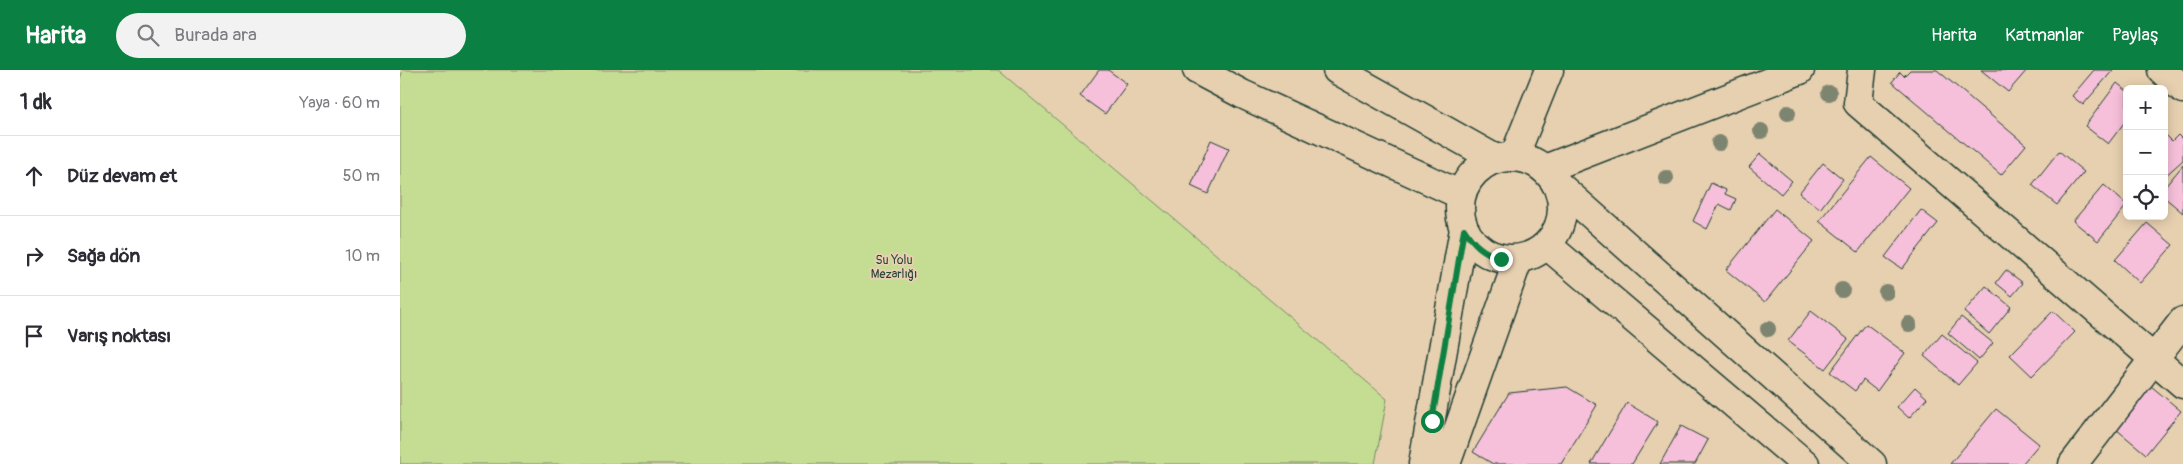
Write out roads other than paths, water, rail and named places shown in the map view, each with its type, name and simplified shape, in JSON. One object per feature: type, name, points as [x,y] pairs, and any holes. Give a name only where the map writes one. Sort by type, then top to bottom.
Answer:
[{"type":"street","points":[[1197,70],[1242,94],[1461,195]]},
{"type":"street","points":[[1337,70],[1505,158],[1530,160],[1551,176],[1872,464]]},
{"type":"street","points":[[1549,70],[1505,158],[1481,167],[1468,179],[1461,195],[1460,212],[1464,229],[1472,243],[1485,253],[1501,259],[1518,260],[1534,255],[1547,245],[1557,232],[1562,216],[1562,199],[1551,176]]},
{"type":"street","points":[[1551,176],[1800,70]]},
{"type":"street","points":[[1862,70],[1858,103],[2183,384]]},
{"type":"street","points":[[2162,70],[2183,89]]},
{"type":"street","points":[[1423,464],[1464,229]]},
{"type":"street","points":[[1547,245],[1805,464]]},
{"type":"street","points":[[1446,464],[1518,260]]},
{"type":"street","points":[[2073,464],[2183,321]]},
{"type":"park label","name":"Su Yolu Mezarlığı","points":[[894,267]]}]
